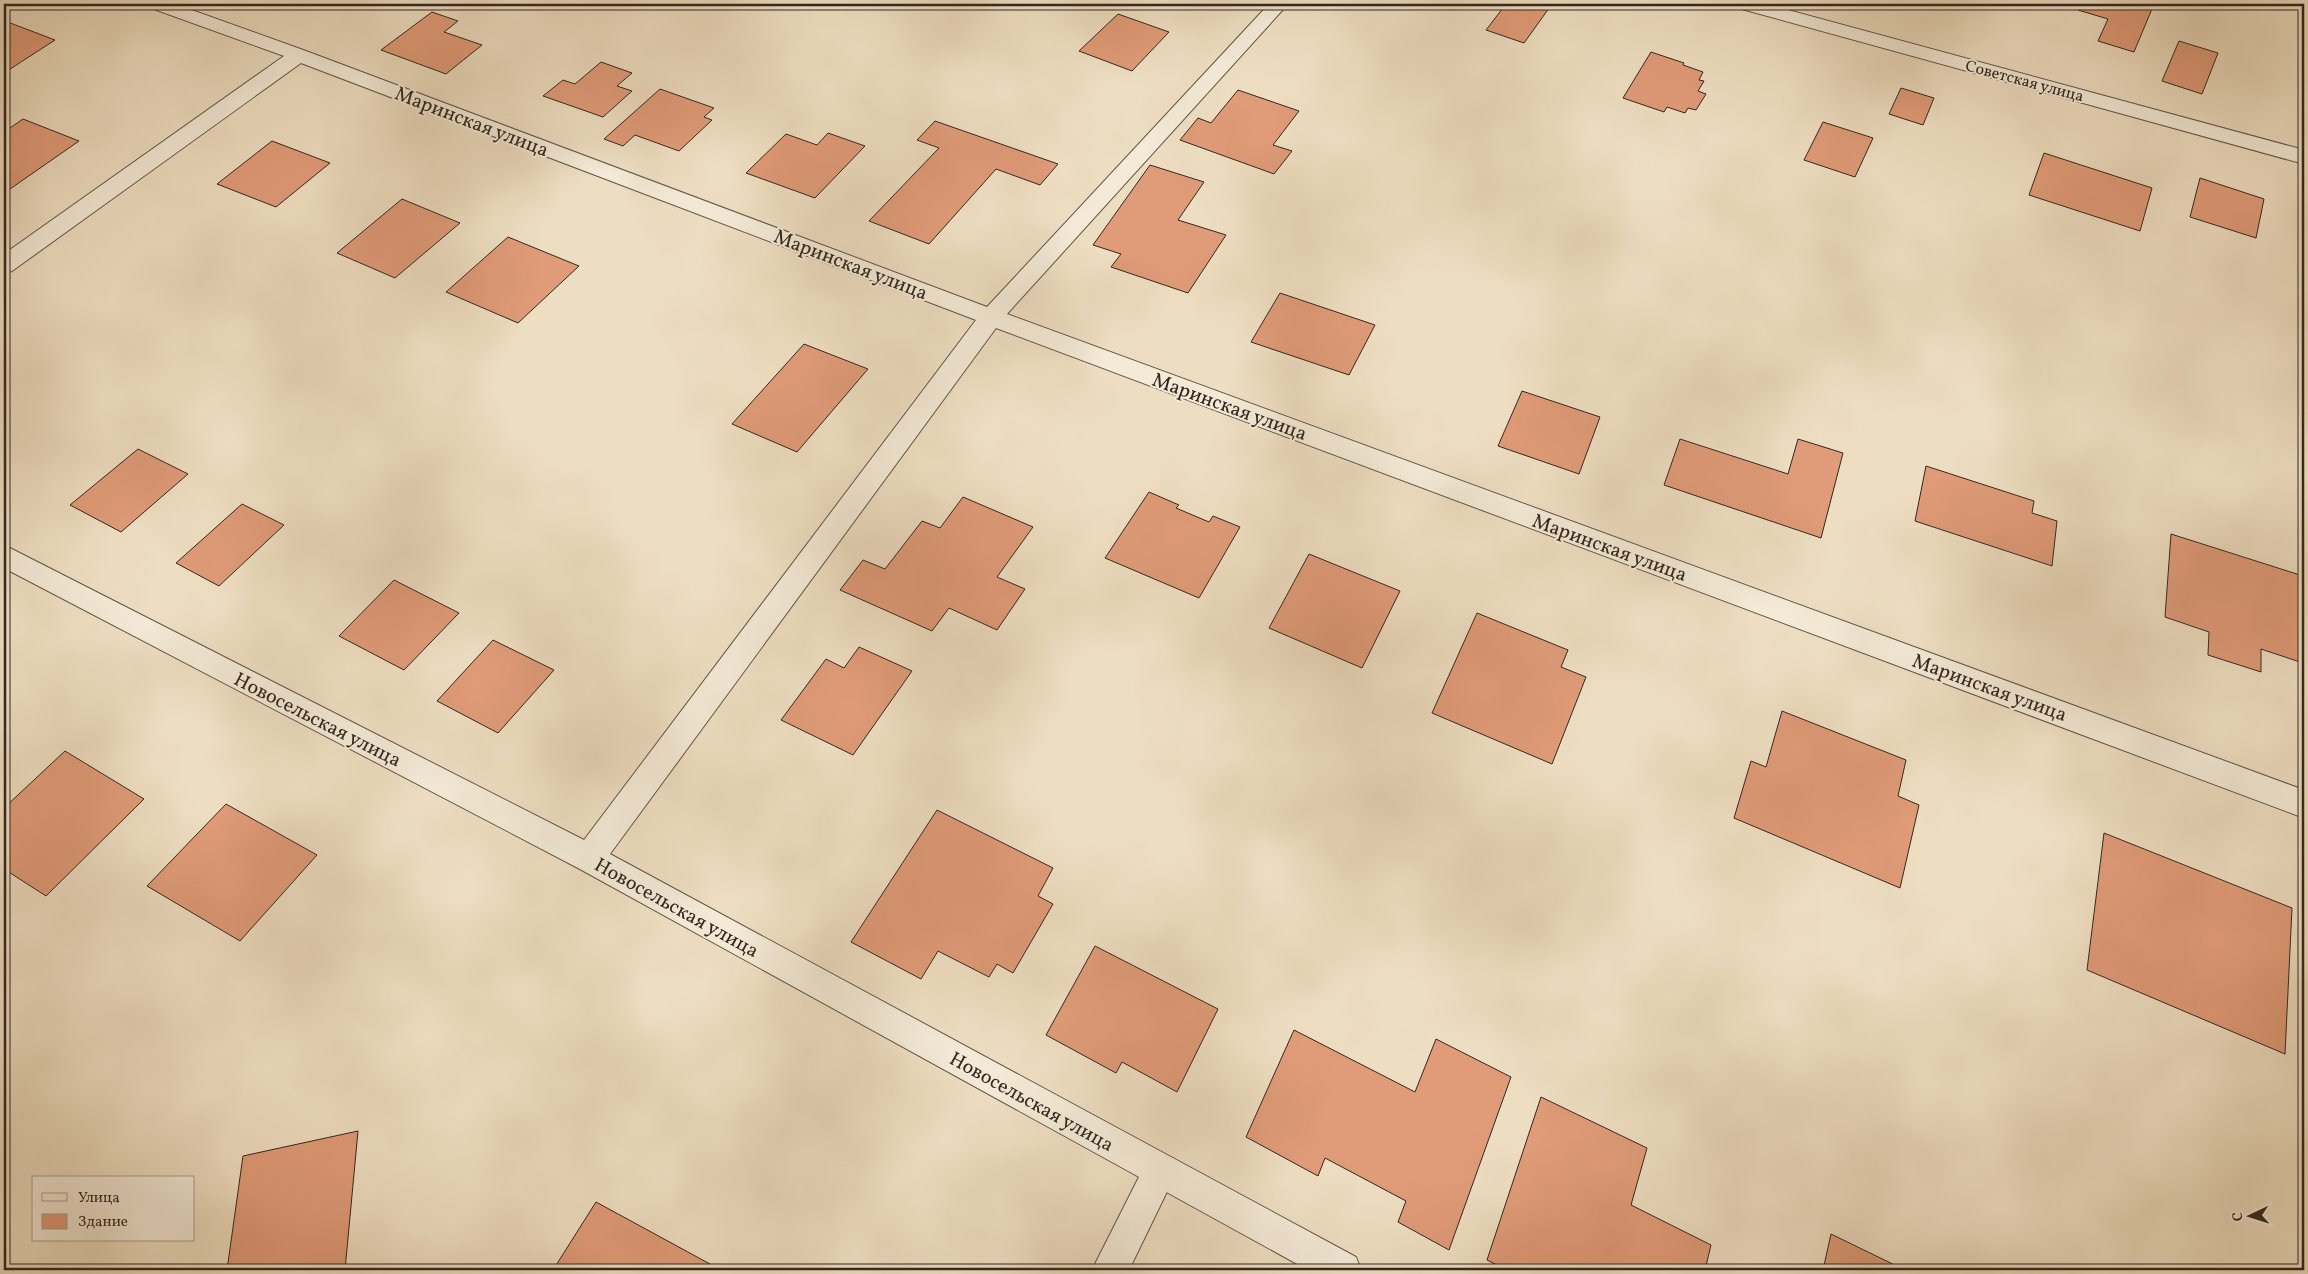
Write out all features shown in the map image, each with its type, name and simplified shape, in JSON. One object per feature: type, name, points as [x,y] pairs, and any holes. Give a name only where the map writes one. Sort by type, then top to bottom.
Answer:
[{"type":"street","name":"Маринская улица","points":[[158,4],[299,55],[990,317],[2304,804]]},
{"type":"street","points":[[589,858],[990,317],[1279,4]]},
{"type":"street","name":"Советская улица","points":[[1745,4],[2304,157]]},
{"type":"street","points":[[4,265],[299,55]]},
{"type":"street","name":"Новосельская улица","points":[[4,556],[589,858],[1343,1270]]},
{"type":"street","points":[[1110,1270],[1160,1171]]},
{"type":"building","points":[[1506,4],[1552,4],[1524,43],[1486,30]]},
{"type":"building","points":[[2082,4],[2154,4],[2134,52],[2098,41],[2108,19],[2078,10]]},
{"type":"building","points":[[432,12],[458,21],[444,32],[482,45],[446,74],[381,50]]},
{"type":"building","points":[[1118,14],[1169,32],[1132,71],[1079,51]]},
{"type":"building","points":[[5,21],[55,40],[4,73]]},
{"type":"building","points":[[2179,41],[2218,53],[2202,94],[2162,81]]},
{"type":"building","points":[[1651,52],[1684,63],[1683,65],[1703,72],[1699,80],[1704,81],[1698,91],[1706,94],[1696,110],[1688,108],[1685,113],[1667,107],[1664,112],[1623,98]]},
{"type":"building","points":[[601,62],[632,73],[617,86],[632,91],[603,117],[543,96],[563,80],[575,84]]},
{"type":"building","points":[[1901,88],[1934,98],[1923,125],[1889,114]]},
{"type":"building","points":[[660,89],[714,108],[704,117],[712,120],[679,151],[635,135],[623,146],[604,139]]},
{"type":"building","points":[[1238,90],[1299,111],[1273,145],[1292,151],[1274,174],[1180,140],[1198,118],[1211,123]]},
{"type":"building","points":[[23,119],[79,141],[10,189],[4,187],[4,132]]},
{"type":"building","points":[[935,121],[1058,164],[1040,185],[996,169],[929,244],[869,221],[939,148],[917,140]]},
{"type":"building","points":[[1823,122],[1873,138],[1855,177],[1804,160]]},
{"type":"building","points":[[828,133],[865,146],[815,198],[746,173],[786,134],[817,145]]},
{"type":"building","points":[[272,141],[330,163],[276,207],[217,184]]},
{"type":"building","points":[[2044,153],[2152,188],[2140,231],[2029,195]]},
{"type":"building","points":[[1150,165],[1204,182],[1178,220],[1226,235],[1188,293],[1111,267],[1121,254],[1093,245]]},
{"type":"building","points":[[2200,178],[2264,199],[2256,238],[2190,217]]},
{"type":"building","points":[[402,199],[460,223],[395,278],[337,253]]},
{"type":"building","points":[[508,237],[579,266],[518,323],[446,292]]},
{"type":"building","points":[[1280,293],[1375,325],[1349,375],[1251,342]]},
{"type":"building","points":[[804,344],[868,369],[797,452],[732,424]]},
{"type":"building","points":[[1522,391],[1600,417],[1579,474],[1498,446]]},
{"type":"building","points":[[1680,439],[1788,474],[1798,439],[1843,453],[1821,538],[1664,485]]},
{"type":"building","points":[[138,449],[188,474],[121,532],[70,505]]},
{"type":"building","points":[[1926,466],[2034,501],[2032,513],[2057,521],[2052,566],[1915,521]]},
{"type":"building","points":[[1149,492],[1179,505],[1176,508],[1209,522],[1213,516],[1240,527],[1199,598],[1105,558]]},
{"type":"building","points":[[963,497],[1033,527],[997,577],[1025,589],[997,630],[949,608],[932,631],[840,590],[863,560],[885,569],[922,521],[940,528]]},
{"type":"building","points":[[242,504],[284,525],[219,586],[176,563]]},
{"type":"building","points":[[2171,534],[2300,575],[2300,662],[2261,649],[2261,672],[2208,655],[2209,632],[2165,617]]},
{"type":"building","points":[[1309,554],[1400,591],[1362,668],[1269,628]]},
{"type":"building","points":[[394,580],[459,613],[404,670],[339,636]]},
{"type":"building","points":[[1477,613],[1568,650],[1561,667],[1586,677],[1552,764],[1432,713]]},
{"type":"building","points":[[493,640],[554,670],[498,733],[437,701]]},
{"type":"building","points":[[859,647],[912,671],[853,755],[781,720],[826,659],[844,668]]},
{"type":"building","points":[[1782,711],[1906,760],[1898,796],[1919,805],[1900,888],[1734,818],[1751,761],[1766,767]]},
{"type":"building","points":[[65,751],[144,799],[46,896],[4,869],[4,808]]},
{"type":"building","points":[[226,804],[317,855],[240,941],[147,886]]},
{"type":"building","points":[[937,810],[1053,868],[1038,896],[1053,904],[1013,973],[997,964],[989,977],[938,951],[921,979],[851,942]]},
{"type":"building","points":[[2104,833],[2292,908],[2285,1054],[2087,970]]},
{"type":"building","points":[[1095,946],[1218,1009],[1177,1092],[1122,1062],[1116,1073],[1046,1035]]},
{"type":"building","points":[[1294,1030],[1415,1092],[1436,1039],[1511,1077],[1449,1250],[1398,1222],[1406,1201],[1325,1158],[1318,1176],[1246,1137]]},
{"type":"building","points":[[1541,1097],[1647,1148],[1631,1205],[1711,1245],[1705,1270],[1507,1270],[1487,1260]]},
{"type":"building","points":[[358,1131],[345,1270],[227,1270],[243,1156]]},
{"type":"building","points":[[596,1202],[721,1270],[553,1270]]},
{"type":"building","points":[[1831,1234],[1905,1270],[1823,1270]]}]
